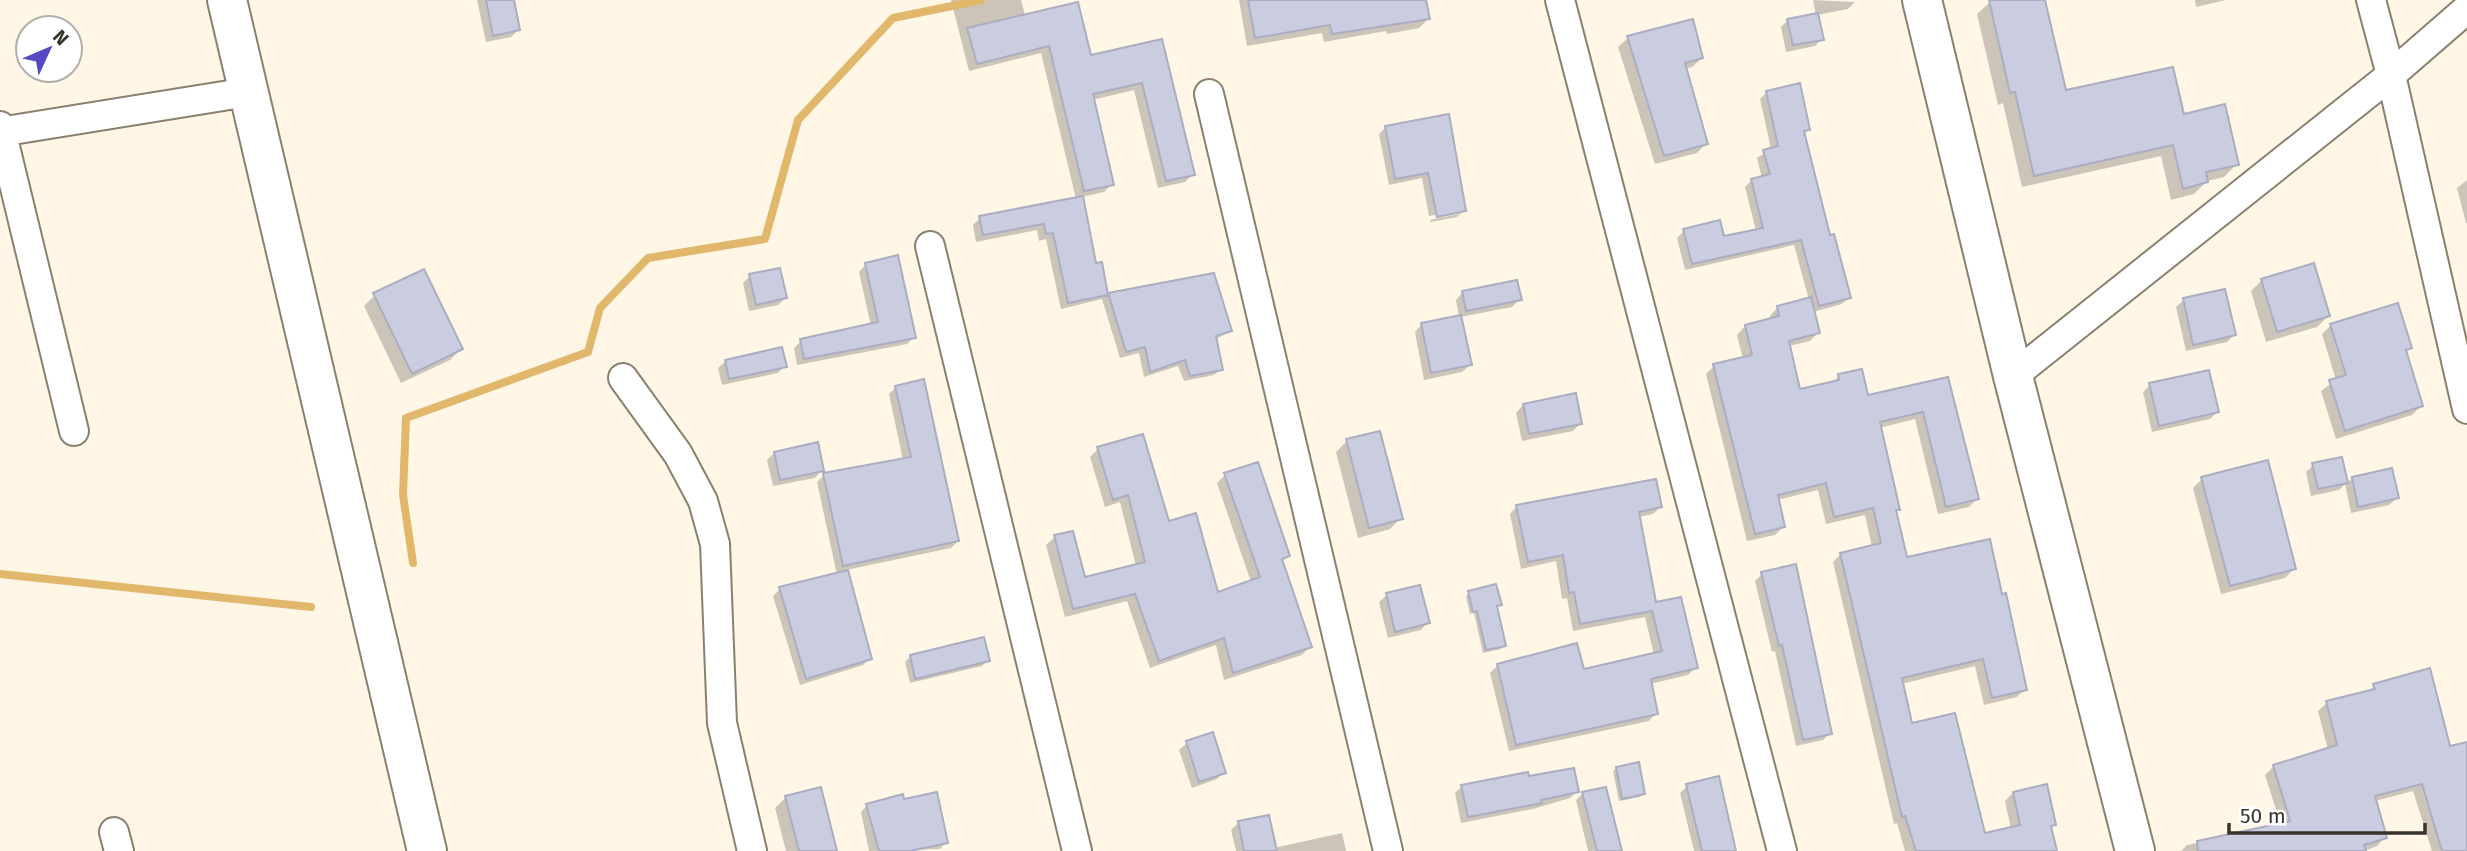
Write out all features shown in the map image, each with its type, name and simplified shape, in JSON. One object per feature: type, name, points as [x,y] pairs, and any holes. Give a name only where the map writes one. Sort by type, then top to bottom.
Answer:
[{"type":"street","points":[[227,0],[427,851]]},
{"type":"street","points":[[1560,0],[1782,851]]},
{"type":"street","points":[[1922,0],[2013,376],[2135,851]]},
{"type":"street","points":[[2371,0],[2391,75],[2467,409]]},
{"type":"street","points":[[2013,376],[2391,75],[2467,9]]},
{"type":"street","points":[[74,431],[0,130],[248,92]]},
{"type":"street","points":[[1209,94],[1388,851]]},
{"type":"street","points":[[930,246],[1077,851]]},
{"type":"street","points":[[623,378],[678,454],[703,501],[715,544],[722,723],[752,851]]},
{"type":"building","points":[[486,0],[514,0],[520,30],[493,36]]},
{"type":"building","points":[[1248,0],[1426,0],[1430,19],[1332,34],[1330,25],[1255,38]]},
{"type":"building","points":[[1989,0],[2045,0],[2066,90],[2173,67],[2184,114],[2225,104],[2239,165],[2206,172],[2208,182],[2183,189],[2173,145],[2034,176],[2015,92],[2010,93]]},
{"type":"building","points":[[1078,2],[1091,55],[1162,39],[1195,175],[1166,181],[1142,83],[1093,94],[1114,185],[1084,191],[1049,46],[977,64],[967,28]]},
{"type":"building","points":[[1818,13],[1824,40],[1793,45],[1787,19]]},
{"type":"building","points":[[1693,19],[1703,58],[1685,63],[1708,144],[1664,156],[1627,36]]},
{"type":"building","points":[[1800,83],[1810,130],[1804,131],[1830,235],[1834,234],[1851,298],[1819,306],[1801,240],[1692,264],[1683,229],[1720,220],[1724,236],[1763,228],[1751,179],[1770,174],[1763,150],[1778,146],[1766,91]]},
{"type":"building","points":[[1449,114],[1466,211],[1437,217],[1428,173],[1395,179],[1385,126]]},
{"type":"building","points":[[1083,196],[1096,263],[1102,262],[1108,295],[1068,303],[1053,233],[1046,234],[1044,224],[983,235],[979,216]]},
{"type":"building","points":[[898,255],[916,338],[804,359],[800,339],[878,322],[865,263]]},
{"type":"building","points":[[2314,263],[2330,316],[2277,332],[2261,279]]},
{"type":"building","points":[[780,268],[787,298],[756,305],[749,274]]},
{"type":"building","points":[[424,269],[463,349],[412,374],[373,293]]},
{"type":"building","points":[[1214,273],[1232,331],[1216,336],[1223,370],[1190,376],[1185,360],[1150,372],[1145,347],[1126,352],[1108,293]]},
{"type":"building","points":[[1517,280],[1522,300],[1466,311],[1462,291]]},
{"type":"building","points":[[2225,289],[2236,335],[2193,345],[2183,298]]},
{"type":"building","points":[[1811,297],[1820,333],[1789,341],[1800,389],[1839,380],[1838,374],[1862,369],[1868,395],[1948,377],[1979,499],[1946,507],[1923,412],[1880,422],[1900,510],[1896,510],[1907,557],[1990,539],[2002,594],[2006,593],[2027,690],[1992,698],[1983,659],[1902,678],[1912,723],[1955,713],[1985,833],[2020,825],[2013,792],[2047,784],[2056,825],[2051,826],[2057,851],[1916,851],[1905,816],[1902,817],[1840,553],[1881,543],[1873,508],[1834,517],[1826,483],[1778,495],[1785,527],[1755,534],[1713,364],[1752,355],[1745,325],[1779,316],[1777,306]]},
{"type":"building","points":[[2398,303],[2412,348],[2406,350],[2423,406],[2345,431],[2329,380],[2346,375],[2330,324]]},
{"type":"building","points":[[1461,315],[1472,365],[1431,373],[1421,323]]},
{"type":"building","points":[[782,347],[787,367],[729,379],[725,360]]},
{"type":"building","points":[[2209,370],[2219,412],[2159,426],[2149,383]]},
{"type":"building","points":[[924,379],[959,541],[843,566],[823,473],[911,457],[895,386]]},
{"type":"building","points":[[1576,393],[1582,424],[1529,434],[1523,404]]},
{"type":"building","points":[[1380,431],[1403,519],[1369,528],[1346,439]]},
{"type":"building","points":[[1143,434],[1169,521],[1196,513],[1218,592],[1260,577],[1224,473],[1258,462],[1290,556],[1282,559],[1312,647],[1233,673],[1224,638],[1159,661],[1135,594],[1073,609],[1054,535],[1073,531],[1085,577],[1145,562],[1128,495],[1113,500],[1097,447]]},
{"type":"building","points":[[818,442],[824,471],[780,480],[774,452]]},
{"type":"building","points":[[2342,457],[2348,483],[2318,489],[2312,463]]},
{"type":"building","points":[[2268,460],[2296,569],[2230,586],[2201,477]]},
{"type":"building","points":[[2392,468],[2399,498],[2358,507],[2352,477]]},
{"type":"building","points":[[1656,479],[1662,507],[1639,512],[1656,602],[1681,597],[1698,668],[1651,679],[1658,714],[1516,745],[1497,664],[1577,643],[1584,669],[1662,651],[1652,611],[1580,624],[1574,592],[1569,593],[1563,555],[1528,562],[1516,505]]},
{"type":"building","points":[[1796,564],[1832,734],[1803,740],[1782,645],[1779,646],[1761,572]]},
{"type":"building","points":[[848,570],[872,659],[806,679],[779,587]]},
{"type":"building","points":[[1496,584],[1502,605],[1497,606],[1506,646],[1486,650],[1477,611],[1473,612],[1468,591]]},
{"type":"building","points":[[1420,585],[1430,623],[1395,632],[1386,593]]},
{"type":"building","points":[[984,637],[990,661],[915,679],[910,655]]},
{"type":"building","points":[[2430,668],[2450,746],[2467,742],[2467,851],[2442,851],[2422,784],[2375,796],[2387,838],[2364,845],[2366,851],[2198,851],[2197,841],[2290,821],[2273,765],[2337,745],[2326,701],[2375,689],[2373,684]]},
{"type":"building","points":[[1213,732],[1226,773],[1199,782],[1186,741]]},
{"type":"building","points":[[1639,762],[1645,794],[1622,799],[1616,767]]},
{"type":"building","points":[[1574,768],[1579,792],[1541,800],[1542,803],[1468,817],[1461,785],[1528,772],[1529,776]]},
{"type":"building","points":[[1719,776],[1736,851],[1702,851],[1686,784]]},
{"type":"building","points":[[821,787],[837,851],[799,851],[785,796]]},
{"type":"building","points":[[1606,787],[1622,851],[1597,851],[1582,792]]},
{"type":"building","points":[[937,792],[948,843],[910,851],[879,851],[866,804],[903,794],[904,799]]},
{"type":"building","points":[[1269,815],[1277,851],[1244,851],[1238,821]]},
{"type":"waterway","points":[[413,563],[403,495],[406,418],[588,352],[600,308],[648,258],[765,239],[798,120],[893,18],[981,0]]},
{"type":"waterway","points":[[0,574],[311,607]]}]
